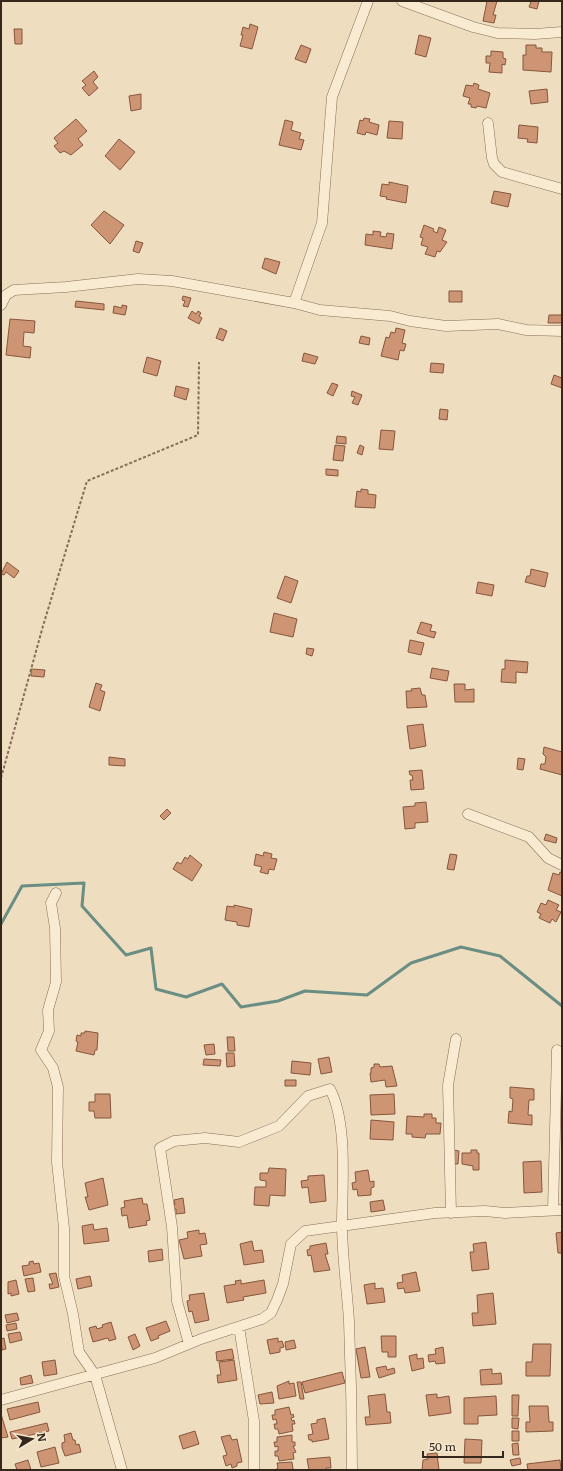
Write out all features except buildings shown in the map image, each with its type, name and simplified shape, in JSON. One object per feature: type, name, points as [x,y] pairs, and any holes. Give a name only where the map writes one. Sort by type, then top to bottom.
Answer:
[{"type":"street","points":[[294,303],[322,223],[332,98],[368,1]]},
{"type":"street","points":[[402,1],[473,27],[498,33],[535,34],[562,32]]},
{"type":"street","points":[[488,123],[492,158],[494,164],[502,172],[562,189]]},
{"type":"street","points":[[1,305],[6,295],[14,290],[66,287],[138,279],[172,281],[294,303],[320,310],[390,316],[410,321],[446,326],[498,324],[526,330],[562,332]]},
{"type":"street","points":[[468,814],[529,837],[548,858],[562,865]]},
{"type":"street","points":[[56,893],[51,903],[55,928],[56,982],[48,1010],[49,1031],[41,1050],[53,1068],[58,1087],[58,1162],[64,1228],[64,1276],[74,1314],[79,1352],[95,1374],[122,1470]]},
{"type":"street","points":[[451,1213],[448,1085],[456,1039]]},
{"type":"street","points":[[1,1400],[155,1358],[189,1344],[262,1319],[271,1313],[283,1284],[291,1244],[297,1236],[305,1231],[342,1225],[451,1213],[485,1211],[505,1214],[558,1210],[557,1050]]},
{"type":"street","points":[[189,1344],[177,1301],[172,1227],[160,1148],[174,1141],[205,1138],[239,1142],[279,1126],[308,1096],[330,1089],[336,1101],[341,1138],[343,1195],[342,1225],[351,1368],[352,1470]]},
{"type":"street","points":[[239,1326],[254,1421],[254,1470]]},
{"type":"path","points":[[1,778],[43,626],[87,481],[198,435],[199,362]]},
{"type":"waterway","points":[[1,924],[22,886],[84,883],[82,906],[126,955],[151,948],[156,989],[186,997],[222,984],[241,1007],[278,1001],[305,991],[367,995],[411,963],[461,947],[500,956],[562,1006]]}]
